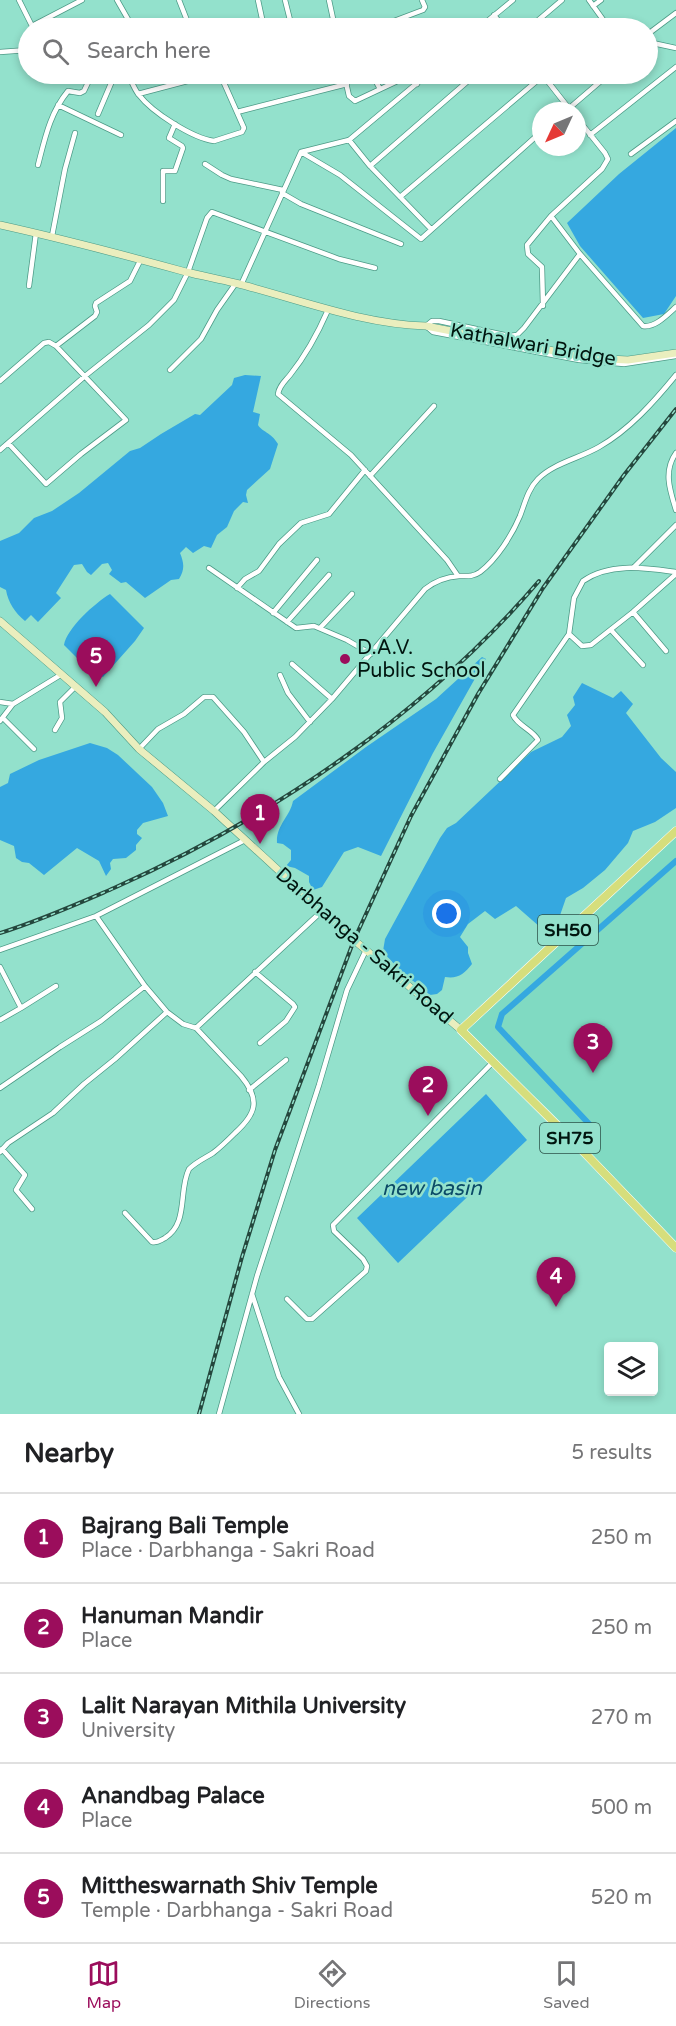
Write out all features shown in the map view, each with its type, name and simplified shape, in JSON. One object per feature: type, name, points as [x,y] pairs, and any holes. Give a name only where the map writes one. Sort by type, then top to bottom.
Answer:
[{"type":"main road","name":"Kathalwari Bridge","points":[[0,225],[52,236],[238,284],[328,310],[404,325],[426,326],[590,358],[628,360],[676,355]]},
{"type":"main road","name":"Darbhanga - Sakri Road","points":[[0,621],[105,712],[139,748],[214,811],[322,911],[460,1030]]},
{"type":"main road","name":"SH50","points":[[460,1030],[676,831]]},
{"type":"main road","name":"SH75","points":[[460,1030],[581,1149],[676,1248]]},
{"type":"street","points":[[19,0],[28,18]]},
{"type":"street","points":[[49,18],[82,0]]},
{"type":"street","points":[[117,0],[127,18]]},
{"type":"street","points":[[179,0],[186,18]]},
{"type":"street","points":[[258,0],[262,18]]},
{"type":"street","points":[[285,0],[290,18]]},
{"type":"street","points":[[328,0],[332,18]]},
{"type":"street","points":[[402,18],[423,10],[425,7],[422,0]]},
{"type":"street","points":[[491,18],[513,0]]},
{"type":"street","points":[[541,18],[562,0]]},
{"type":"street","points":[[588,0],[602,18]]},
{"type":"street","points":[[593,6],[601,0]]},
{"type":"street","points":[[658,26],[676,13]]},
{"type":"street","points":[[658,44],[676,48]]},
{"type":"street","points":[[0,52],[18,51]]},
{"type":"street","points":[[658,81],[676,67]]},
{"type":"street","points":[[38,165],[49,123],[58,105],[68,91],[80,93],[84,91],[87,84]]},
{"type":"street","points":[[98,114],[110,84]]},
{"type":"street","points":[[133,84],[138,94],[150,106],[175,124],[195,135],[214,141],[244,129],[224,84]]},
{"type":"street","points":[[138,94],[176,84]]},
{"type":"street","points":[[237,112],[347,84],[350,96],[355,101],[391,84]]},
{"type":"street","points":[[377,84],[380,89]]},
{"type":"street","points":[[301,152],[349,140],[417,84]]},
{"type":"street","points":[[370,166],[464,84]]},
{"type":"street","points":[[400,197],[531,84]]},
{"type":"street","points":[[550,84],[563,102]]},
{"type":"street","points":[[578,102],[598,84]]},
{"type":"street","points":[[590,135],[654,84]]},
{"type":"street","points":[[58,105],[121,135]]},
{"type":"street","points":[[631,154],[676,121]]},
{"type":"street","points":[[163,201],[163,171],[174,171],[183,148],[169,138],[175,124]]},
{"type":"street","points":[[543,306],[542,267],[528,254],[526,248],[551,216],[607,162],[605,153],[586,130]]},
{"type":"street","points":[[52,236],[65,169],[75,133]]},
{"type":"street","points":[[349,140],[370,166],[431,229]]},
{"type":"street","points":[[301,152],[340,175],[421,239],[532,140]]},
{"type":"street","points":[[170,369],[201,339],[217,310],[238,284],[266,233],[301,152]]},
{"type":"street","points":[[205,164],[226,177],[283,191],[301,204],[401,244]]},
{"type":"street","points":[[0,450],[85,376],[149,325],[174,300],[188,272],[209,213],[217,213],[339,259],[375,268]]},
{"type":"street","points":[[551,216],[580,254],[643,326],[653,325],[676,307]]},
{"type":"street","points":[[28,286],[36,233]]},
{"type":"street","points":[[426,326],[432,321],[439,321],[513,336],[520,333],[543,306],[580,254]]},
{"type":"street","points":[[56,346],[96,315],[97,302],[130,281],[141,259]]},
{"type":"street","points":[[328,310],[317,335],[296,368],[280,387],[278,394],[322,429],[365,470],[447,560],[458,576]]},
{"type":"street","points":[[0,381],[44,343],[49,342],[56,346],[126,420],[46,484],[9,444]]},
{"type":"street","points":[[214,811],[264,762],[295,737],[332,699],[425,589],[441,579],[477,574],[494,557],[512,531],[527,497],[540,477],[561,464],[601,446],[627,427],[656,399],[676,375]]},
{"type":"street","points":[[370,476],[434,406]]},
{"type":"street","points":[[676,453],[668,470],[676,510]]},
{"type":"street","points":[[237,588],[245,579],[259,571],[279,544],[301,523],[329,514],[365,470]]},
{"type":"street","points":[[634,567],[676,525]]},
{"type":"street","points":[[273,613],[317,560]]},
{"type":"street","points":[[500,779],[538,741],[537,737],[514,719],[513,715],[568,634],[574,598],[583,581],[606,571],[634,567],[676,573]]},
{"type":"street","points":[[208,568],[287,622],[299,628],[310,626],[320,628],[371,654]]},
{"type":"street","points":[[568,634],[585,647],[591,645],[633,612],[676,573]]},
{"type":"street","points":[[287,622],[329,575]]},
{"type":"street","points":[[320,628],[352,594]]},
{"type":"street","points":[[633,612],[666,651]]},
{"type":"street","points":[[611,630],[643,665]]},
{"type":"street","points":[[292,664],[332,699]]},
{"type":"street","points":[[34,749],[2,719],[13,704],[62,674]]},
{"type":"street","points":[[280,675],[288,693],[310,722]]},
{"type":"street","points":[[55,730],[62,718],[60,702],[76,686]]},
{"type":"street","points":[[139,748],[158,729],[184,714],[204,697],[213,697],[244,732],[264,762]]},
{"type":"street","points":[[0,702],[13,704]]},
{"type":"street","points":[[0,950],[96,916],[245,840]]},
{"type":"street","points":[[196,1028],[322,911]]},
{"type":"street","points":[[96,916],[145,986],[167,1012],[183,1024],[196,1028],[241,1076],[254,1106],[251,1117],[216,1151],[189,1169],[179,1221],[170,1235],[158,1242],[152,1242],[125,1213]]},
{"type":"street","points":[[219,1414],[252,1294],[341,1007],[366,950]]},
{"type":"street","points":[[0,967],[21,1008]]},
{"type":"street","points":[[255,972],[295,1007],[290,1017],[260,1043]]},
{"type":"street","points":[[0,983],[6,980]]},
{"type":"street","points":[[0,1020],[56,986]]},
{"type":"street","points":[[0,1088],[101,1021],[145,986]]},
{"type":"street","points":[[32,1209],[16,1188],[25,1175],[1,1151],[8,1143],[53,1113],[167,1012]]},
{"type":"street","points":[[249,1090],[286,1060]]},
{"type":"street","points":[[287,1299],[307,1319],[312,1319],[366,1271],[367,1266],[363,1259],[334,1231],[333,1225],[493,1062]]},
{"type":"street","points":[[252,1294],[279,1377],[299,1414]]},
{"type":"shaded area","points":[[676,836],[676,1241],[551,1112],[467,1033],[469,1027]]},
{"type":"water","points":[[676,128],[676,296],[664,314],[643,318],[580,246],[567,223],[619,174]]},
{"type":"water","points":[[245,375],[261,376],[253,412],[260,414],[258,425],[278,444],[270,469],[247,490],[248,503],[243,502],[234,511],[227,527],[217,535],[211,548],[204,546],[193,553],[186,547],[180,553],[183,566],[179,579],[171,580],[145,598],[126,582],[121,583],[109,574],[112,570],[108,563],[102,564],[91,575],[82,564],[74,565],[56,593],[61,598],[38,622],[31,615],[25,621],[21,618],[10,603],[6,590],[0,587],[0,541],[19,533],[34,518],[52,511],[79,493],[130,451],[140,448],[195,414],[200,415],[232,385],[234,378]]},
{"type":"water","points":[[110,594],[144,628],[103,677],[89,670],[64,645],[76,624],[97,603]]},
{"type":"water","points":[[482,657],[486,659],[433,753],[381,856],[358,847],[344,852],[322,887],[313,890],[309,876],[286,866],[291,860],[291,850],[277,843],[279,831],[293,801],[436,699]]},
{"type":"water","points":[[582,683],[613,698],[621,691],[633,704],[626,713],[661,758],[676,772],[676,808],[655,822],[633,831],[628,843],[605,870],[566,898],[557,924],[551,928],[540,927],[516,906],[495,919],[485,911],[468,924],[460,937],[468,947],[472,964],[460,975],[445,977],[442,990],[430,995],[399,969],[383,951],[385,939],[447,828],[456,823],[531,752],[562,737],[571,726],[567,715],[575,705],[573,697]]},
{"type":"water","points":[[90,743],[107,748],[118,755],[152,787],[163,803],[168,816],[143,823],[137,830],[137,834],[142,838],[136,845],[136,850],[126,858],[113,859],[110,863],[111,869],[106,876],[99,861],[77,848],[44,875],[29,863],[16,858],[14,846],[0,840],[0,787],[8,783],[10,774],[39,760]]},
{"type":"water","name":"new basin","points":[[486,1094],[527,1140],[398,1263],[357,1218]]},
{"type":"waterway","points":[[591,1126],[498,1027],[502,1014],[676,861]]},
{"type":"railway","points":[[199,1414],[242,1257],[275,1150],[354,940],[411,816],[478,694],[543,588],[624,475],[676,409]]},
{"type":"railway","points":[[0,933],[72,906],[173,860],[288,795],[343,758],[447,675],[495,629],[539,581]]},
{"type":"place","name":"D.A.V. Public School","points":[[345,659]]},
{"type":"place","name":"Mittheswarnath Shiv Temple","points":[[96,687]]},
{"type":"place","name":"Bajrang Bali Temple","points":[[260,844]]},
{"type":"place","name":"Lalit Narayan Mithila University","points":[[593,1073]]},
{"type":"place","name":"Hanuman Mandir","points":[[428,1116]]},
{"type":"place","name":"Anandbag Palace","points":[[556,1307]]}]
